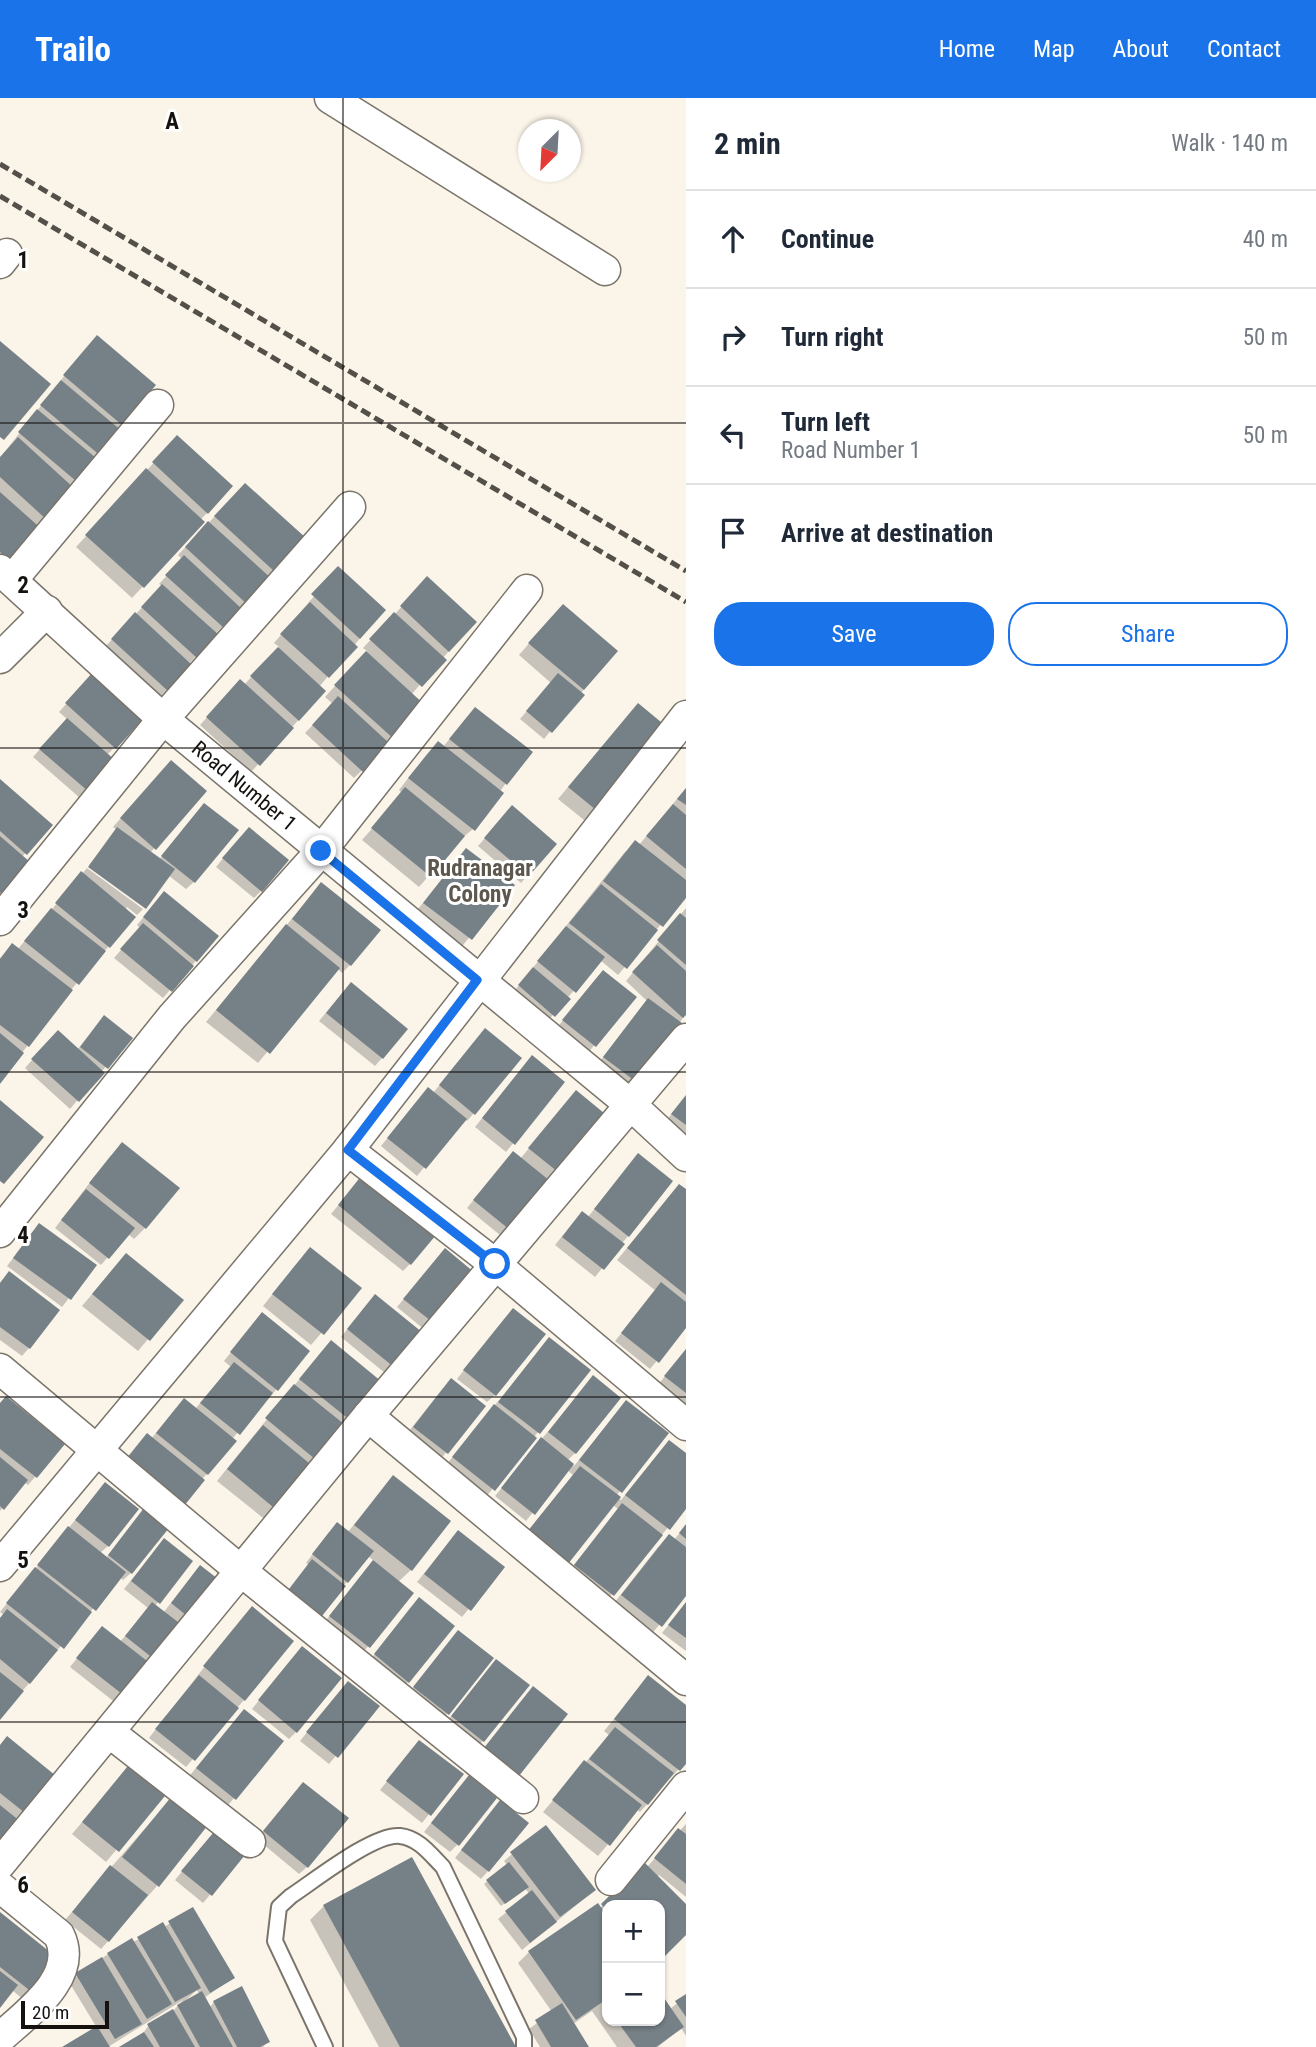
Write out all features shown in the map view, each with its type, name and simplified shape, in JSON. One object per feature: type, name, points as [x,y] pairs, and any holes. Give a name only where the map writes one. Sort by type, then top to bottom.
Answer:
[{"type":"street","points":[[330,98],[605,270]]},
{"type":"street","points":[[6,575],[158,405]]},
{"type":"street","points":[[0,920],[163,719],[350,506]]},
{"type":"street","name":"Road Number 1","points":[[6,575],[163,719],[632,1106],[686,1156]]},
{"type":"street","points":[[0,1232],[172,1017],[321,851],[527,590]]},
{"type":"street","points":[[0,658],[47,611]]},
{"type":"street","points":[[0,1566],[348,1150],[477,980],[686,716]]},
{"type":"street","points":[[0,1864],[368,1416],[686,1039]]},
{"type":"street","points":[[348,1150],[495,1264],[686,1425]]},
{"type":"street","points":[[0,1369],[98,1448],[241,1571],[523,1798]]},
{"type":"street","points":[[368,1416],[686,1680]]},
{"type":"street","points":[[109,1732],[250,1842]]},
{"type":"street","points":[[611,1880],[686,1787]]},
{"type":"street","points":[[0,1887],[59,1936],[63,1943],[62,1959],[50,1993],[0,2038]]},
{"type":"lane","points":[[325,2047],[275,1941],[279,1907],[379,1840],[400,1836],[422,1845],[443,1867],[524,2037],[524,2047]]},
{"type":"building","points":[[97,335],[156,385],[122,425],[63,375]]},
{"type":"building","points":[[0,341],[51,384],[4,440],[0,437]]},
{"type":"building","points":[[61,380],[123,432],[102,457],[40,405]]},
{"type":"building","points":[[37,409],[96,458],[76,481],[18,432]]},
{"type":"building","points":[[177,435],[233,486],[208,514],[152,462]]},
{"type":"building","points":[[18,437],[75,489],[47,520],[0,477],[0,457]]},
{"type":"building","points":[[146,468],[205,522],[144,588],[85,535]]},
{"type":"building","points":[[245,483],[306,538],[275,572],[214,516]]},
{"type":"building","points":[[0,492],[45,532],[14,565],[0,552]]},
{"type":"building","points":[[208,521],[273,580],[249,606],[185,547]]},
{"type":"building","points":[[184,555],[242,609],[224,628],[165,575]]},
{"type":"building","points":[[338,566],[386,610],[360,639],[311,594]]},
{"type":"building","points":[[427,576],[477,622],[449,652],[400,606]]},
{"type":"building","points":[[162,584],[219,635],[198,659],[141,607]]},
{"type":"building","points":[[310,602],[358,647],[329,678],[280,634]]},
{"type":"building","points":[[563,604],[618,651],[584,690],[528,643]]},
{"type":"building","points":[[135,612],[192,665],[168,691],[111,639]]},
{"type":"building","points":[[394,612],[447,660],[422,687],[369,639]]},
{"type":"building","points":[[278,647],[326,691],[299,721],[250,676]]},
{"type":"building","points":[[366,651],[426,706],[395,740],[334,685]]},
{"type":"building","points":[[93,672],[144,718],[116,749],[65,703]]},
{"type":"building","points":[[558,673],[585,695],[552,733],[526,711]]},
{"type":"building","points":[[240,679],[294,728],[260,766],[206,717]]},
{"type":"building","points":[[338,696],[389,743],[363,772],[312,725]]},
{"type":"building","points":[[638,703],[667,727],[596,810],[568,787]]},
{"type":"building","points":[[475,707],[533,752],[507,785],[449,739]]},
{"type":"building","points":[[67,718],[116,761],[89,792],[39,749]]},
{"type":"building","points":[[438,741],[504,793],[475,831],[408,778]]},
{"type":"building","points":[[171,760],[207,791],[156,850],[120,818]]},
{"type":"building","points":[[0,779],[53,825],[27,855],[0,831]]},
{"type":"building","points":[[405,787],[465,836],[431,877],[371,828]]},
{"type":"building","points":[[686,788],[686,805],[677,799]]},
{"type":"building","points":[[204,803],[239,830],[195,883],[161,856]]},
{"type":"building","points":[[673,804],[686,815],[686,869],[646,836]]},
{"type":"building","points":[[512,805],[557,844],[529,876],[484,838]]},
{"type":"building","points":[[117,827],[175,869],[146,909],[88,867]]},
{"type":"building","points":[[249,827],[289,860],[262,892],[222,858]]},
{"type":"building","points":[[0,836],[30,862],[1,894],[0,892]]},
{"type":"building","points":[[635,840],[686,880],[686,898],[663,927],[603,881]]},
{"type":"building","points":[[466,848],[515,885],[472,940],[423,903]]},
{"type":"building","points":[[81,871],[136,917],[110,948],[55,903]]},
{"type":"building","points":[[321,882],[381,930],[351,966],[292,919]]},
{"type":"building","points":[[601,884],[658,930],[627,969],[569,923]]},
{"type":"building","points":[[164,891],[219,936],[197,962],[143,917]]},
{"type":"building","points":[[51,908],[106,951],[79,985],[24,941]]},
{"type":"building","points":[[680,913],[686,918],[686,965],[657,940]]},
{"type":"building","points":[[143,923],[194,966],[172,992],[120,949]]},
{"type":"building","points":[[286,924],[340,968],[270,1054],[216,1010]]},
{"type":"building","points":[[566,926],[605,957],[576,993],[537,961]]},
{"type":"building","points":[[12,943],[73,990],[29,1047],[0,1025],[0,959]]},
{"type":"building","points":[[657,945],[686,971],[686,1015],[683,1018],[632,972]]},
{"type":"building","points":[[533,967],[571,999],[555,1017],[518,985]]},
{"type":"building","points":[[603,970],[637,997],[596,1047],[562,1020]]},
{"type":"building","points":[[351,982],[408,1029],[383,1059],[326,1013]]},
{"type":"building","points":[[648,998],[686,1026],[643,1087],[603,1057]]},
{"type":"building","points":[[104,1015],[133,1038],[108,1069],[80,1047]]},
{"type":"building","points":[[485,1028],[522,1058],[475,1115],[439,1085]]},
{"type":"building","points":[[58,1030],[105,1073],[79,1102],[31,1059]]},
{"type":"building","points":[[0,1033],[24,1053],[0,1084]]},
{"type":"building","points":[[532,1055],[565,1082],[515,1145],[482,1118]]},
{"type":"building","points":[[428,1087],[467,1119],[426,1169],[387,1138]]},
{"type":"building","points":[[576,1090],[610,1118],[563,1176],[528,1148]]},
{"type":"building","points":[[686,1095],[686,1125],[671,1114]]},
{"type":"building","points":[[0,1100],[44,1137],[4,1184],[0,1181]]},
{"type":"building","points":[[122,1142],[180,1188],[146,1229],[89,1183]]},
{"type":"building","points":[[513,1151],[555,1185],[515,1234],[473,1200]]},
{"type":"building","points":[[638,1153],[673,1181],[629,1237],[594,1209]]},
{"type":"building","points":[[362,1175],[436,1235],[411,1265],[338,1205]]},
{"type":"building","points":[[679,1184],[686,1189],[686,1295],[627,1248]]},
{"type":"building","points":[[86,1189],[135,1228],[109,1259],[61,1220]]},
{"type":"building","points":[[582,1211],[625,1244],[604,1270],[562,1237]]},
{"type":"building","points":[[39,1223],[97,1265],[71,1300],[13,1258]]},
{"type":"building","points":[[310,1247],[362,1288],[324,1335],[272,1294]]},
{"type":"building","points":[[445,1248],[481,1278],[440,1328],[403,1299]]},
{"type":"building","points":[[126,1253],[184,1300],[150,1341],[92,1294]]},
{"type":"building","points":[[9,1271],[60,1310],[30,1349],[0,1327],[0,1283]]},
{"type":"building","points":[[661,1282],[686,1302],[686,1328],[659,1363],[621,1333]]},
{"type":"building","points":[[375,1294],[428,1337],[400,1372],[347,1329]]},
{"type":"building","points":[[513,1308],[546,1334],[496,1396],[463,1370]]},
{"type":"building","points":[[262,1312],[310,1351],[278,1391],[230,1352]]},
{"type":"building","points":[[549,1337],[591,1370],[540,1434],[498,1402]]},
{"type":"building","points":[[331,1340],[382,1382],[351,1421],[299,1379]]},
{"type":"building","points":[[686,1349],[686,1393],[664,1376]]},
{"type":"building","points":[[234,1362],[273,1393],[240,1435],[200,1403]]},
{"type":"building","points":[[593,1375],[621,1398],[576,1454],[548,1432]]},
{"type":"building","points":[[451,1378],[486,1406],[448,1454],[413,1427]]},
{"type":"building","points":[[294,1384],[344,1424],[315,1459],[265,1418]]},
{"type":"building","points":[[6,1396],[65,1444],[37,1478],[0,1449],[0,1403]]},
{"type":"building","points":[[184,1398],[237,1441],[208,1475],[156,1433]]},
{"type":"building","points":[[626,1400],[669,1433],[622,1493],[579,1460]]},
{"type":"building","points":[[494,1404],[537,1438],[495,1491],[452,1457]]},
{"type":"building","points":[[263,1425],[321,1473],[285,1517],[227,1469]]},
{"type":"building","points":[[147,1433],[205,1480],[180,1511],[122,1464]]},
{"type":"building","points":[[541,1437],[574,1464],[535,1515],[501,1488]]},
{"type":"building","points":[[669,1440],[686,1453],[686,1509],[670,1530],[625,1495]]},
{"type":"building","points":[[0,1457],[28,1480],[4,1510],[0,1506]]},
{"type":"building","points":[[580,1466],[621,1497],[568,1564],[527,1532]]},
{"type":"building","points":[[393,1475],[451,1521],[412,1571],[354,1525]]},
{"type":"building","points":[[105,1482],[139,1509],[109,1547],[75,1520]]},
{"type":"building","points":[[622,1503],[663,1535],[614,1596],[574,1565]]},
{"type":"building","points":[[144,1508],[169,1528],[132,1574],[108,1555]]},
{"type":"building","points":[[337,1522],[374,1551],[348,1583],[312,1554]]},
{"type":"building","points":[[686,1524],[686,1539],[679,1533]]},
{"type":"building","points":[[68,1526],[126,1572],[96,1611],[37,1565]]},
{"type":"building","points":[[458,1530],[505,1567],[471,1611],[424,1574]]},
{"type":"building","points":[[669,1534],[686,1547],[686,1596],[662,1627],[621,1595]]},
{"type":"building","points":[[164,1538],[193,1561],[160,1604],[131,1581]]},
{"type":"building","points":[[312,1559],[346,1586],[322,1616],[289,1589]]},
{"type":"building","points":[[373,1560],[414,1593],[370,1648],[329,1616]]},
{"type":"building","points":[[200,1565],[227,1586],[197,1624],[171,1603]]},
{"type":"building","points":[[35,1567],[92,1612],[64,1649],[6,1603]]},
{"type":"building","points":[[419,1597],[455,1626],[409,1683],[374,1654]]},
{"type":"building","points":[[152,1602],[187,1629],[160,1664],[125,1636]]},
{"type":"building","points":[[686,1602],[686,1638],[668,1625]]},
{"type":"building","points":[[252,1606],[294,1641],[245,1701],[203,1666]]},
{"type":"building","points":[[7,1609],[58,1650],[30,1684],[0,1659],[0,1618]]},
{"type":"building","points":[[102,1626],[151,1664],[126,1697],[76,1658]]},
{"type":"building","points":[[458,1630],[494,1658],[449,1715],[413,1687]]},
{"type":"building","points":[[302,1646],[342,1678],[297,1733],[258,1700]]},
{"type":"building","points":[[496,1659],[530,1685],[484,1742],[451,1716]]},
{"type":"building","points":[[0,1672],[24,1691],[0,1720]]},
{"type":"building","points":[[199,1675],[239,1708],[195,1761],[155,1729]]},
{"type":"building","points":[[648,1675],[686,1705],[686,1764],[680,1771],[614,1719]]},
{"type":"building","points":[[348,1681],[380,1706],[338,1758],[306,1732]]},
{"type":"building","points":[[533,1686],[568,1714],[515,1781],[480,1753]]},
{"type":"building","points":[[244,1709],[284,1741],[236,1800],[196,1768]]},
{"type":"building","points":[[615,1727],[674,1773],[648,1805],[589,1759]]},
{"type":"building","points":[[7,1736],[61,1780],[30,1817],[0,1793],[0,1745]]},
{"type":"building","points":[[419,1740],[464,1774],[431,1816],[386,1781]]},
{"type":"building","points":[[584,1760],[642,1805],[610,1846],[552,1800]]},
{"type":"building","points":[[132,1761],[169,1791],[119,1852],[82,1822]]},
{"type":"building","points":[[469,1775],[497,1798],[459,1846],[431,1823]]},
{"type":"building","points":[[303,1782],[349,1818],[308,1868],[263,1831]]},
{"type":"building","points":[[176,1791],[212,1820],[159,1887],[122,1857]]},
{"type":"building","points":[[500,1800],[529,1823],[489,1872],[461,1850]]},
{"type":"building","points":[[0,1805],[26,1826],[0,1858]]},
{"type":"building","points":[[546,1825],[596,1890],[560,1917],[510,1852]]},
{"type":"building","points":[[219,1826],[249,1850],[212,1896],[181,1871]]},
{"type":"building","points":[[678,1828],[686,1834],[686,1884],[654,1858]]},
{"type":"building","points":[[412,1857],[516,2047],[400,2047],[323,1905]]},
{"type":"building","points":[[509,1862],[529,1887],[505,1904],[486,1880]]},
{"type":"building","points":[[644,1862],[686,1904],[686,1935],[665,1956],[665,1900],[605,1900]]},
{"type":"building","points":[[110,1865],[148,1895],[109,1942],[72,1912]]},
{"type":"building","points":[[532,1890],[557,1922],[530,1943],[505,1911]]},
{"type":"building","points":[[598,1903],[602,1909],[602,2002],[576,2020],[528,1951]]},
{"type":"building","points":[[193,1907],[235,1978],[210,1993],[168,1921]]},
{"type":"building","points":[[0,1912],[60,1960],[33,1993],[0,1967]]},
{"type":"building","points":[[163,1922],[201,1988],[175,2002],[137,1937]]},
{"type":"building","points":[[132,1938],[172,2004],[147,2019],[107,1953]]},
{"type":"building","points":[[102,1957],[142,2024],[115,2039],[75,1973]]},
{"type":"building","points":[[0,1971],[18,1985],[0,2008]]},
{"type":"building","points":[[242,1986],[270,2042],[260,2047],[237,2047],[213,2001]]},
{"type":"building","points":[[202,1991],[233,2047],[200,2047],[177,2005]]},
{"type":"building","points":[[686,1994],[686,2017],[675,2001]]},
{"type":"building","points":[[665,1999],[684,2027],[656,2047],[636,2047],[621,2026],[665,2026]]},
{"type":"building","points":[[562,2003],[589,2047],[551,2047],[535,2020]]},
{"type":"building","points":[[173,2009],[195,2047],[160,2047],[147,2024]]},
{"type":"building","points":[[97,2026],[110,2047],[62,2047]]},
{"type":"building","points":[[144,2032],[154,2047],[119,2047]]},
{"type":"railway","points":[[0,164],[686,571]]},
{"type":"railway","points":[[0,196],[686,602]]},
{"type":"district","name":"Rudranagar Colony","points":[[480,881]]},
{"type":"route","points":[[321,851],[477,980],[348,1150],[495,1264]]}]
